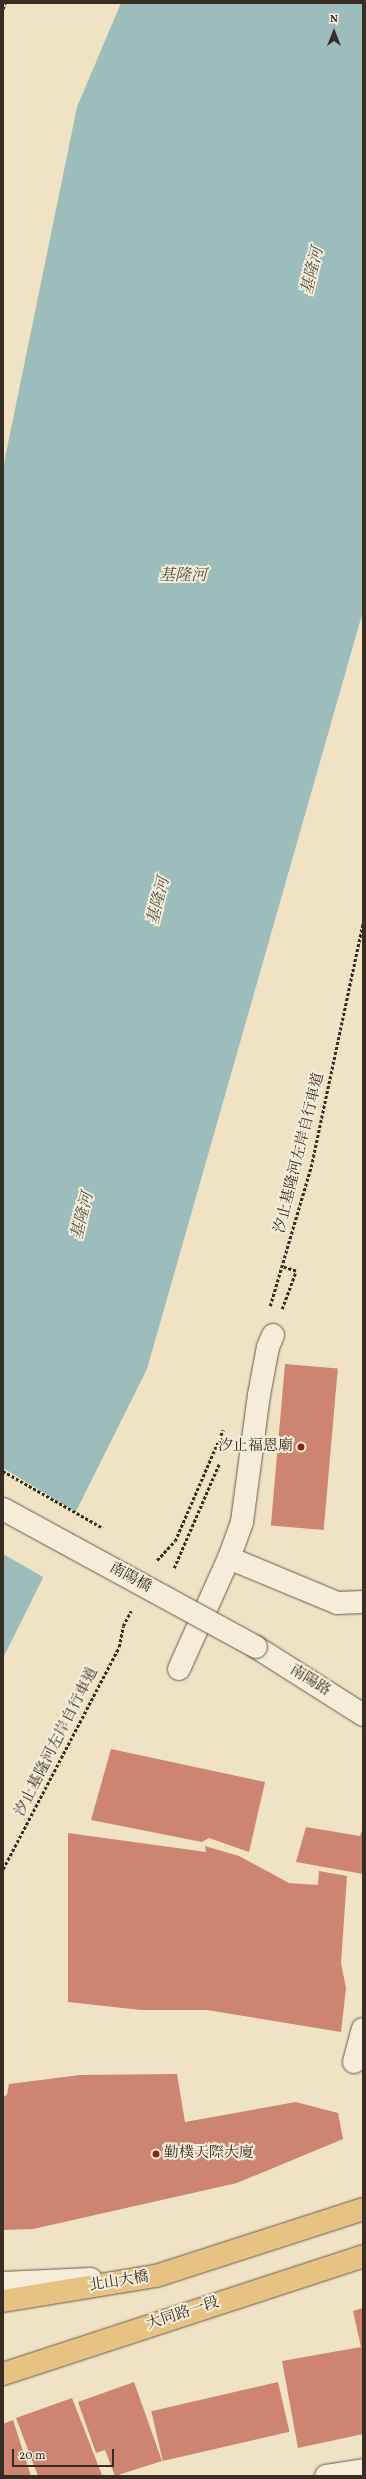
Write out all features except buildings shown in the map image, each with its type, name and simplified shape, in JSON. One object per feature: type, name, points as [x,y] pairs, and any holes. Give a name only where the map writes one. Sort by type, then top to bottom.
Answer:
[{"type":"main road","points":[[156,2276],[363,2209]]},
{"type":"main road","name":"大同路一段","points":[[3,2374],[363,2256]]},
{"type":"main road","name":"北山大橋","points":[[3,2301],[156,2276]]},
{"type":"street","points":[[179,1669],[229,1558],[242,1522],[260,1395],[268,1347],[273,1335]]},
{"type":"street","name":"南陽橋","points":[[3,1509],[256,1647]]},
{"type":"street","points":[[229,1558],[337,1603],[363,1602]]},
{"type":"street","name":"南陽路","points":[[256,1647],[363,1715]]},
{"type":"street","points":[[354,2062],[363,2029]]},
{"type":"street","name":"北山大橋","points":[[3,2283],[156,2276]]},
{"type":"street","points":[[326,2476],[363,2470]]},
{"type":"path","points":[[3,9],[5,3]]},
{"type":"path","name":"汐止基隆河左岸自行車道","points":[[268,1311],[283,1267],[311,1167],[363,922]]},
{"type":"path","points":[[273,1335],[296,1272],[283,1267]]},
{"type":"path","points":[[175,1541],[224,1427]]},
{"type":"path","points":[[168,1564],[174,1568],[220,1460]]},
{"type":"path","points":[[3,1471],[106,1529]]},
{"type":"path","points":[[154,1557],[161,1560]]},
{"type":"path","name":"汐止基隆河左岸自行車道","points":[[3,1869],[119,1646]]},
{"type":"water","name":"基隆河","points":[[121,3],[363,3],[363,611],[147,1369],[3,1658],[3,468],[77,107]]},
{"type":"pier","points":[[3,1468],[78,1513],[45,1578],[3,1554]]},
{"type":"place","name":"汐止福恩廟","points":[[301,1447]]},
{"type":"place","name":"勤樸天際大廈","points":[[156,2154]]}]
